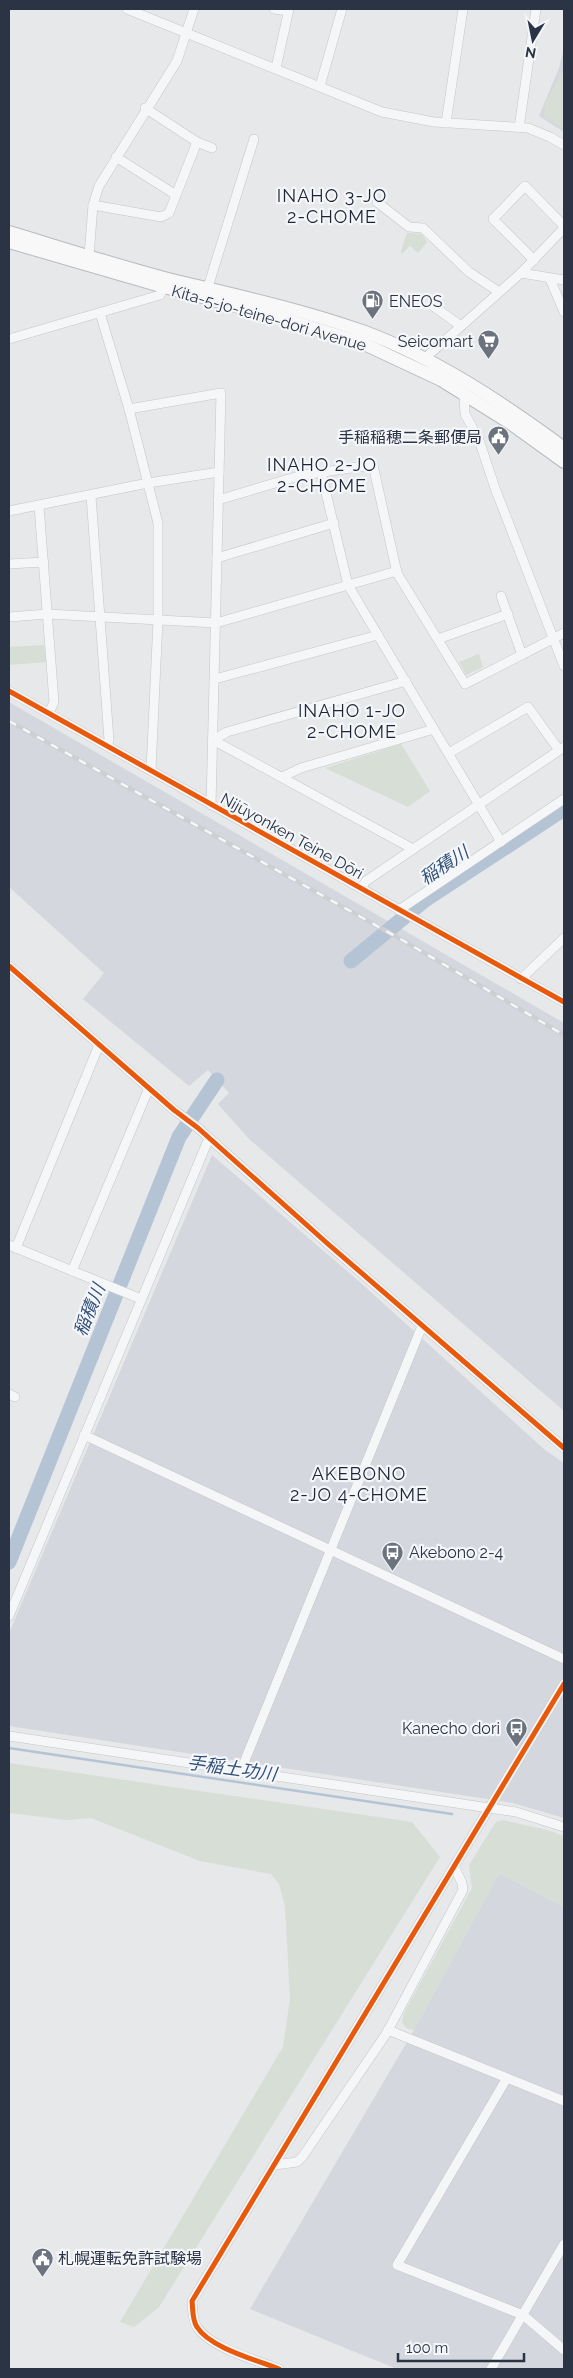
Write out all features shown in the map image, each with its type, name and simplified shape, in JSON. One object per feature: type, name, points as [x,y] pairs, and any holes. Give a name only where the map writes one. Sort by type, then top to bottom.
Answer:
[{"type":"highway","name":"Kita-5-jo-teine-dori Avenue","points":[[9,232],[89,256],[215,299],[362,343],[419,369],[464,394],[510,422],[564,462]]},
{"type":"highway","name":"Kita-5-jo-teine-dori Avenue","points":[[9,242],[166,283],[208,287],[366,333],[424,359],[516,413],[564,448]]},
{"type":"street","points":[[127,9],[382,112],[413,119],[446,123],[528,128],[550,136],[564,145]]},
{"type":"street","points":[[89,256],[94,205],[99,186],[145,108],[177,61],[194,9]]},
{"type":"street","points":[[274,9],[288,10],[276,68]]},
{"type":"street","points":[[320,86],[342,9]]},
{"type":"street","points":[[446,123],[463,9]]},
{"type":"street","points":[[519,128],[536,9]]},
{"type":"street","points":[[145,108],[197,142],[212,148]]},
{"type":"street","points":[[208,287],[254,140]]},
{"type":"street","points":[[94,205],[161,217],[169,213],[197,142]]},
{"type":"street","points":[[116,157],[176,195]]},
{"type":"street","points":[[424,359],[522,273],[534,260],[564,227],[525,186],[493,219],[534,260]]},
{"type":"street","points":[[377,202],[409,227],[423,228],[469,272],[499,292]]},
{"type":"street","points":[[522,273],[564,280]]},
{"type":"street","points":[[550,279],[564,312]]},
{"type":"street","points":[[9,339],[160,295],[166,283]]},
{"type":"street","points":[[433,306],[461,326]]},
{"type":"street","points":[[100,313],[129,410],[158,523],[158,620],[151,770]]},
{"type":"street","points":[[129,410],[222,393],[211,805]]},
{"type":"street","points":[[464,394],[465,414],[479,440],[495,488],[564,666]]},
{"type":"street","points":[[218,500],[302,475],[373,465],[397,571],[465,684],[564,632]]},
{"type":"street","points":[[9,512],[148,483],[219,472]]},
{"type":"street","points":[[321,472],[348,585],[501,842]]},
{"type":"street","points":[[91,496],[109,740],[107,746]]},
{"type":"street","points":[[40,506],[54,702],[49,713]]},
{"type":"street","points":[[217,558],[334,523]]},
{"type":"street","points":[[9,564],[44,562]]},
{"type":"street","points":[[9,617],[47,614],[216,623],[397,571]]},
{"type":"street","points":[[501,596],[522,655]]},
{"type":"street","points":[[438,639],[508,614]]},
{"type":"street","points":[[215,679],[378,635]]},
{"type":"street","points":[[213,740],[226,732],[406,681]]},
{"type":"street","name":"Nijūyonken Teine Dōri","points":[[9,691],[564,1002]]},
{"type":"street","points":[[361,888],[366,881],[562,749],[528,707],[449,753]]},
{"type":"street","points":[[282,777],[301,768],[434,729]]},
{"type":"street","points":[[213,740],[413,849]]},
{"type":"street","points":[[402,912],[564,799]]},
{"type":"street","points":[[521,979],[564,938]]},
{"type":"street","points":[[9,966],[174,1110],[198,1128],[422,1326],[564,1448]]},
{"type":"street","points":[[99,1045],[12,1246],[141,1299]]},
{"type":"street","points":[[72,1271],[149,1088]]},
{"type":"street","points":[[9,1616],[209,1138]]},
{"type":"street","points":[[241,1770],[422,1326]]},
{"type":"street","points":[[84,1435],[564,1659]]},
{"type":"street","points":[[279,2369],[220,2346],[204,2336],[196,2326],[192,2301],[455,1868],[564,1684]]},
{"type":"street","points":[[9,1736],[516,1812],[564,1827]]},
{"type":"street","points":[[274,2165],[297,2162],[303,2156],[388,2030],[463,1890],[455,1868]]},
{"type":"street","points":[[388,2030],[564,2101]]},
{"type":"street","points":[[507,2078],[397,2265],[523,2316],[564,2350]]},
{"type":"street","points":[[491,2369],[564,2244]]},
{"type":"shaded area","points":[[564,48],[564,132],[539,116],[559,68]]},
{"type":"shaded area","points":[[564,68],[564,129],[544,117],[545,103]]},
{"type":"shaded area","points":[[407,233],[422,234],[427,242],[418,253],[410,246],[402,254],[401,251]]},
{"type":"shaded area","points":[[44,645],[46,662],[9,665],[9,647]]},
{"type":"shaded area","points":[[479,654],[483,667],[466,675],[459,662]]},
{"type":"shaded area","points":[[9,702],[564,1023],[564,1411],[249,1139],[218,1104],[229,1093],[208,1070],[189,1086],[83,999],[104,973],[9,887]]},
{"type":"shaded area","points":[[401,744],[430,791],[408,807],[325,768]]},
{"type":"shaded area","points":[[212,1155],[362,1284],[545,1450],[564,1463],[564,1818],[513,1803],[9,1726],[9,1633]]},
{"type":"shaded area","points":[[9,1763],[412,1822],[440,1857],[159,2307],[134,2327],[120,2322],[283,2047],[290,1999],[285,1906],[279,1884],[271,1874],[200,1861],[91,1818],[67,1820],[9,1813]]},
{"type":"shaded area","points":[[502,1820],[547,1830],[564,1836],[564,1907],[499,1873],[414,2030],[406,2028],[402,2022],[404,2013],[472,1888],[469,1865],[496,1822]]},
{"type":"shaded area","points":[[499,1873],[564,1907],[564,2369],[397,2369],[250,2309],[414,2030]]},
{"type":"waterway","name":"稲積川","points":[[351,961],[425,900],[564,809]]},
{"type":"waterway","name":"稲積川","points":[[9,1562],[179,1137],[217,1080]]},
{"type":"waterway","name":"手稲土功川","points":[[9,1748],[452,1814]]},
{"type":"railway","points":[[9,721],[404,941],[564,1035]]},
{"type":"cycle path","points":[[9,691],[564,1002]]},
{"type":"cycle path","points":[[9,966],[174,1110],[198,1128],[328,1244],[564,1448]]},
{"type":"cycle path","points":[[279,2369],[223,2347],[203,2334],[194,2321],[192,2301],[564,1684]]},
{"type":"place","name":"ENEOS","points":[[373,320]]},
{"type":"place","name":"Seicomart","points":[[489,360]]},
{"type":"place","name":"手稲稲穂二条郵便局","points":[[498,456]]},
{"type":"place","name":"Akebono 2-4","points":[[393,1571]]},
{"type":"place","name":"Kanecho dori","points":[[516,1747]]},
{"type":"place","name":"札幌運転免許試験場","points":[[42,2277]]},
{"type":"district","name":"INAHO 3-JO 2-CHOME","points":[[332,205]]},
{"type":"district","name":"INAHO 2-JO 2-CHOME","points":[[322,474]]},
{"type":"district","name":"INAHO 1-JO 2-CHOME","points":[[352,720]]},
{"type":"district","name":"AKEBONO 2-JO 4-CHOME","points":[[359,1484]]}]
